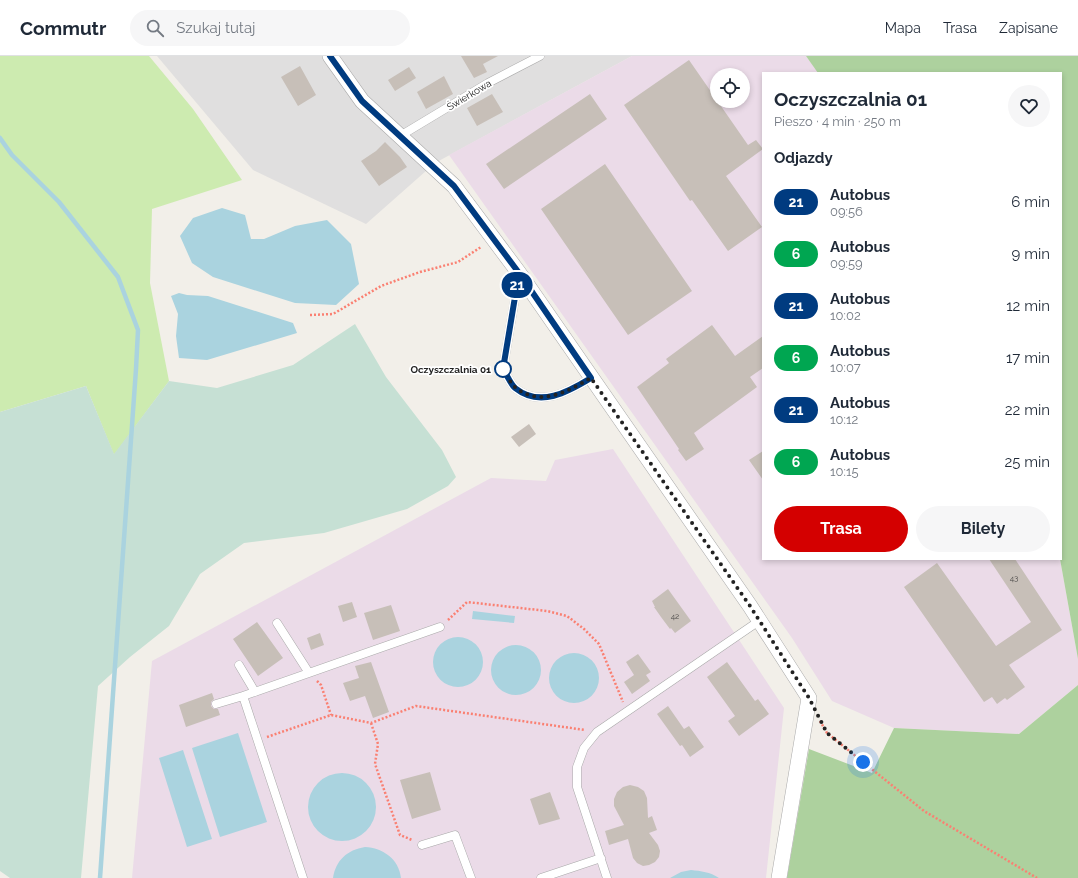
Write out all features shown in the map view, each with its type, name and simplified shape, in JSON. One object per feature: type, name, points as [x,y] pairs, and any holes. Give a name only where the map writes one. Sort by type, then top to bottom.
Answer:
[{"type":"street","points":[[330,56],[362,101],[454,186],[493,238],[519,273],[759,621],[809,698],[779,878]]},
{"type":"lane","name":"Świerkowa","points":[[400,136],[488,83],[540,56]]},
{"type":"lane","points":[[519,273],[503,369],[514,387],[529,395],[541,398],[567,392],[591,378]]},
{"type":"lane","points":[[608,878],[577,787],[577,767],[584,748],[597,732],[759,621]]},
{"type":"lane","points":[[277,623],[309,673]]},
{"type":"lane","points":[[216,704],[244,696],[440,628]]},
{"type":"lane","points":[[240,665],[255,692]]},
{"type":"lane","points":[[244,696],[303,878]]},
{"type":"lane","points":[[422,845],[456,835],[471,878]]},
{"type":"lane","points":[[541,878],[601,858]]},
{"type":"path","points":[[310,315],[333,314],[381,286],[420,272],[458,262],[493,238]]},
{"type":"path","points":[[440,628],[467,602],[547,611],[567,616],[584,629],[599,644],[627,712]]},
{"type":"path","points":[[309,673],[321,685],[331,715]]},
{"type":"path","points":[[258,740],[331,715],[370,723],[416,706],[597,732]]},
{"type":"path","points":[[819,719],[827,733],[924,811],[1037,878]]},
{"type":"path","points":[[370,723],[378,744],[375,764],[400,835],[422,845]]},
{"type":"shaded area","points":[[157,56],[632,56],[435,163],[366,224],[253,170]]},
{"type":"shaded area","points":[[632,56],[806,56],[818,72],[762,72],[762,560],[1060,560],[1078,659],[1078,685],[1019,734],[894,728],[832,701],[792,638],[449,155]]},
{"type":"shaded area","points":[[613,449],[784,708],[766,878],[132,878],[152,661],[491,478],[546,481],[555,460]]},
{"type":"green space","points":[[0,56],[149,56],[193,109],[242,180],[152,209],[150,283],[169,381],[114,455],[86,386],[0,412]]},
{"type":"green space","points":[[806,56],[1078,56],[1078,659],[1060,560],[1062,560],[1062,72],[817,72]]},
{"type":"green space","points":[[355,324],[386,377],[442,450],[456,477],[448,486],[407,509],[324,533],[244,543],[200,574],[169,626],[130,657],[98,686],[81,878],[10,878],[0,871],[0,412],[86,386],[114,454],[169,381],[217,388],[293,365]]},
{"type":"green space","points":[[1078,685],[1078,878],[787,878],[809,749],[872,773],[894,728],[1019,734]]},
{"type":"water","points":[[222,208],[245,215],[251,239],[264,239],[295,226],[327,220],[351,244],[359,284],[336,305],[295,303],[213,277],[192,263],[180,236],[193,218]]},
{"type":"water","points":[[179,293],[208,296],[293,323],[297,333],[207,360],[179,358],[176,336],[178,314],[171,296]]},
{"type":"water","points":[[473,611],[515,616],[514,623],[472,619]]},
{"type":"water","points":[[453,637],[463,637],[476,644],[483,657],[483,667],[476,680],[463,687],[453,687],[444,683],[437,676],[433,667],[433,657],[437,648],[444,641]]},
{"type":"water","points":[[511,645],[521,645],[534,652],[541,665],[541,675],[534,688],[521,695],[511,695],[502,691],[495,684],[491,675],[491,665],[495,656],[502,649]]},
{"type":"water","points":[[569,653],[579,653],[592,660],[599,673],[599,683],[592,696],[579,703],[569,703],[560,699],[553,692],[549,683],[549,673],[553,664],[560,657]]},
{"type":"water","points":[[238,733],[267,822],[220,837],[192,748]]},
{"type":"water","points":[[183,750],[212,839],[187,847],[159,758]]},
{"type":"water","points":[[335,773],[349,773],[361,778],[371,788],[376,800],[376,814],[371,826],[361,836],[349,841],[335,841],[323,836],[313,826],[308,814],[308,800],[313,788],[323,778]]},
{"type":"water","points":[[365,847],[384,852],[389,856],[397,865],[401,878],[333,878],[334,872],[343,857],[359,848]]},
{"type":"water","points":[[691,870],[709,873],[719,878],[670,878],[681,872]]},
{"type":"building","points":[[461,56],[498,56],[483,64],[487,72],[474,78]]},
{"type":"building","points":[[689,60],[710,90],[710,108],[722,108],[748,145],[756,140],[762,148],[762,150],[726,176],[762,227],[728,251],[692,200],[690,201],[624,105]]},
{"type":"building","points":[[300,66],[316,95],[298,106],[281,77]]},
{"type":"building","points":[[409,67],[416,78],[395,91],[388,80]]},
{"type":"building","points":[[444,76],[453,94],[426,109],[417,92]]},
{"type":"building","points":[[492,94],[503,112],[477,126],[467,108]]},
{"type":"building","points":[[590,94],[607,119],[504,189],[486,164]]},
{"type":"building","points":[[385,142],[400,157],[407,167],[379,186],[361,161],[376,151]]},
{"type":"building","points":[[605,164],[692,291],[628,335],[541,209]]},
{"type":"building","points":[[712,325],[735,356],[762,337],[762,369],[750,377],[757,387],[694,433],[704,449],[686,461],[637,387],[669,363],[666,359]]},
{"type":"building","points":[[529,424],[536,434],[519,447],[511,437]]},
{"type":"building","points":[[762,452],[762,479],[749,460]]},
{"type":"building","points":[[990,560],[1016,560],[1062,630],[1009,665],[1025,687],[1007,700],[1005,698],[997,704],[992,697],[984,702],[904,587],[937,563],[996,646],[1031,622]]},
{"type":"building","points":[[668,589],[691,621],[675,633],[661,617],[652,601]]},
{"type":"building","points":[[352,602],[357,617],[343,622],[338,606]]},
{"type":"building","points":[[391,605],[400,631],[373,640],[364,613]]},
{"type":"building","points":[[257,622],[283,658],[258,676],[233,639]]},
{"type":"building","points":[[320,633],[324,645],[311,650],[307,638]]},
{"type":"building","points":[[638,654],[651,672],[646,675],[650,681],[632,694],[624,682],[634,675],[626,662]]},
{"type":"building","points":[[371,662],[389,712],[373,718],[365,696],[350,701],[343,683],[359,678],[355,666]]},
{"type":"building","points":[[727,662],[755,701],[758,699],[769,714],[739,736],[728,721],[735,716],[707,677]]},
{"type":"building","points":[[212,693],[214,699],[211,702],[211,706],[214,709],[218,709],[220,715],[186,727],[179,705]]},
{"type":"building","points":[[668,706],[684,729],[689,726],[704,747],[690,757],[682,745],[680,746],[657,714]]},
{"type":"building","points":[[430,772],[441,810],[412,819],[400,780]]},
{"type":"building","points":[[630,785],[638,787],[644,791],[647,798],[648,818],[652,816],[657,830],[649,833],[658,845],[660,851],[659,857],[655,862],[649,865],[643,866],[637,863],[633,858],[628,839],[609,845],[605,831],[624,825],[614,806],[614,799],[617,792],[623,787]]},
{"type":"building","points":[[550,792],[560,819],[539,825],[530,799]]},
{"type":"waterway","points":[[0,138],[12,155],[59,202],[118,277],[138,330],[100,878]]},
{"type":"bus line","name":"21","points":[[330,56],[362,101],[454,186],[519,273],[503,369],[514,387],[529,395],[541,398],[567,392],[591,378],[528,286]]},
{"type":"place","name":"Oczyszczalnia 01","points":[[503,369]]},
{"type":"route","points":[[503,369],[514,387],[529,395],[541,398],[567,392],[591,378],[750,606],[809,698],[827,733],[863,762]]}]
